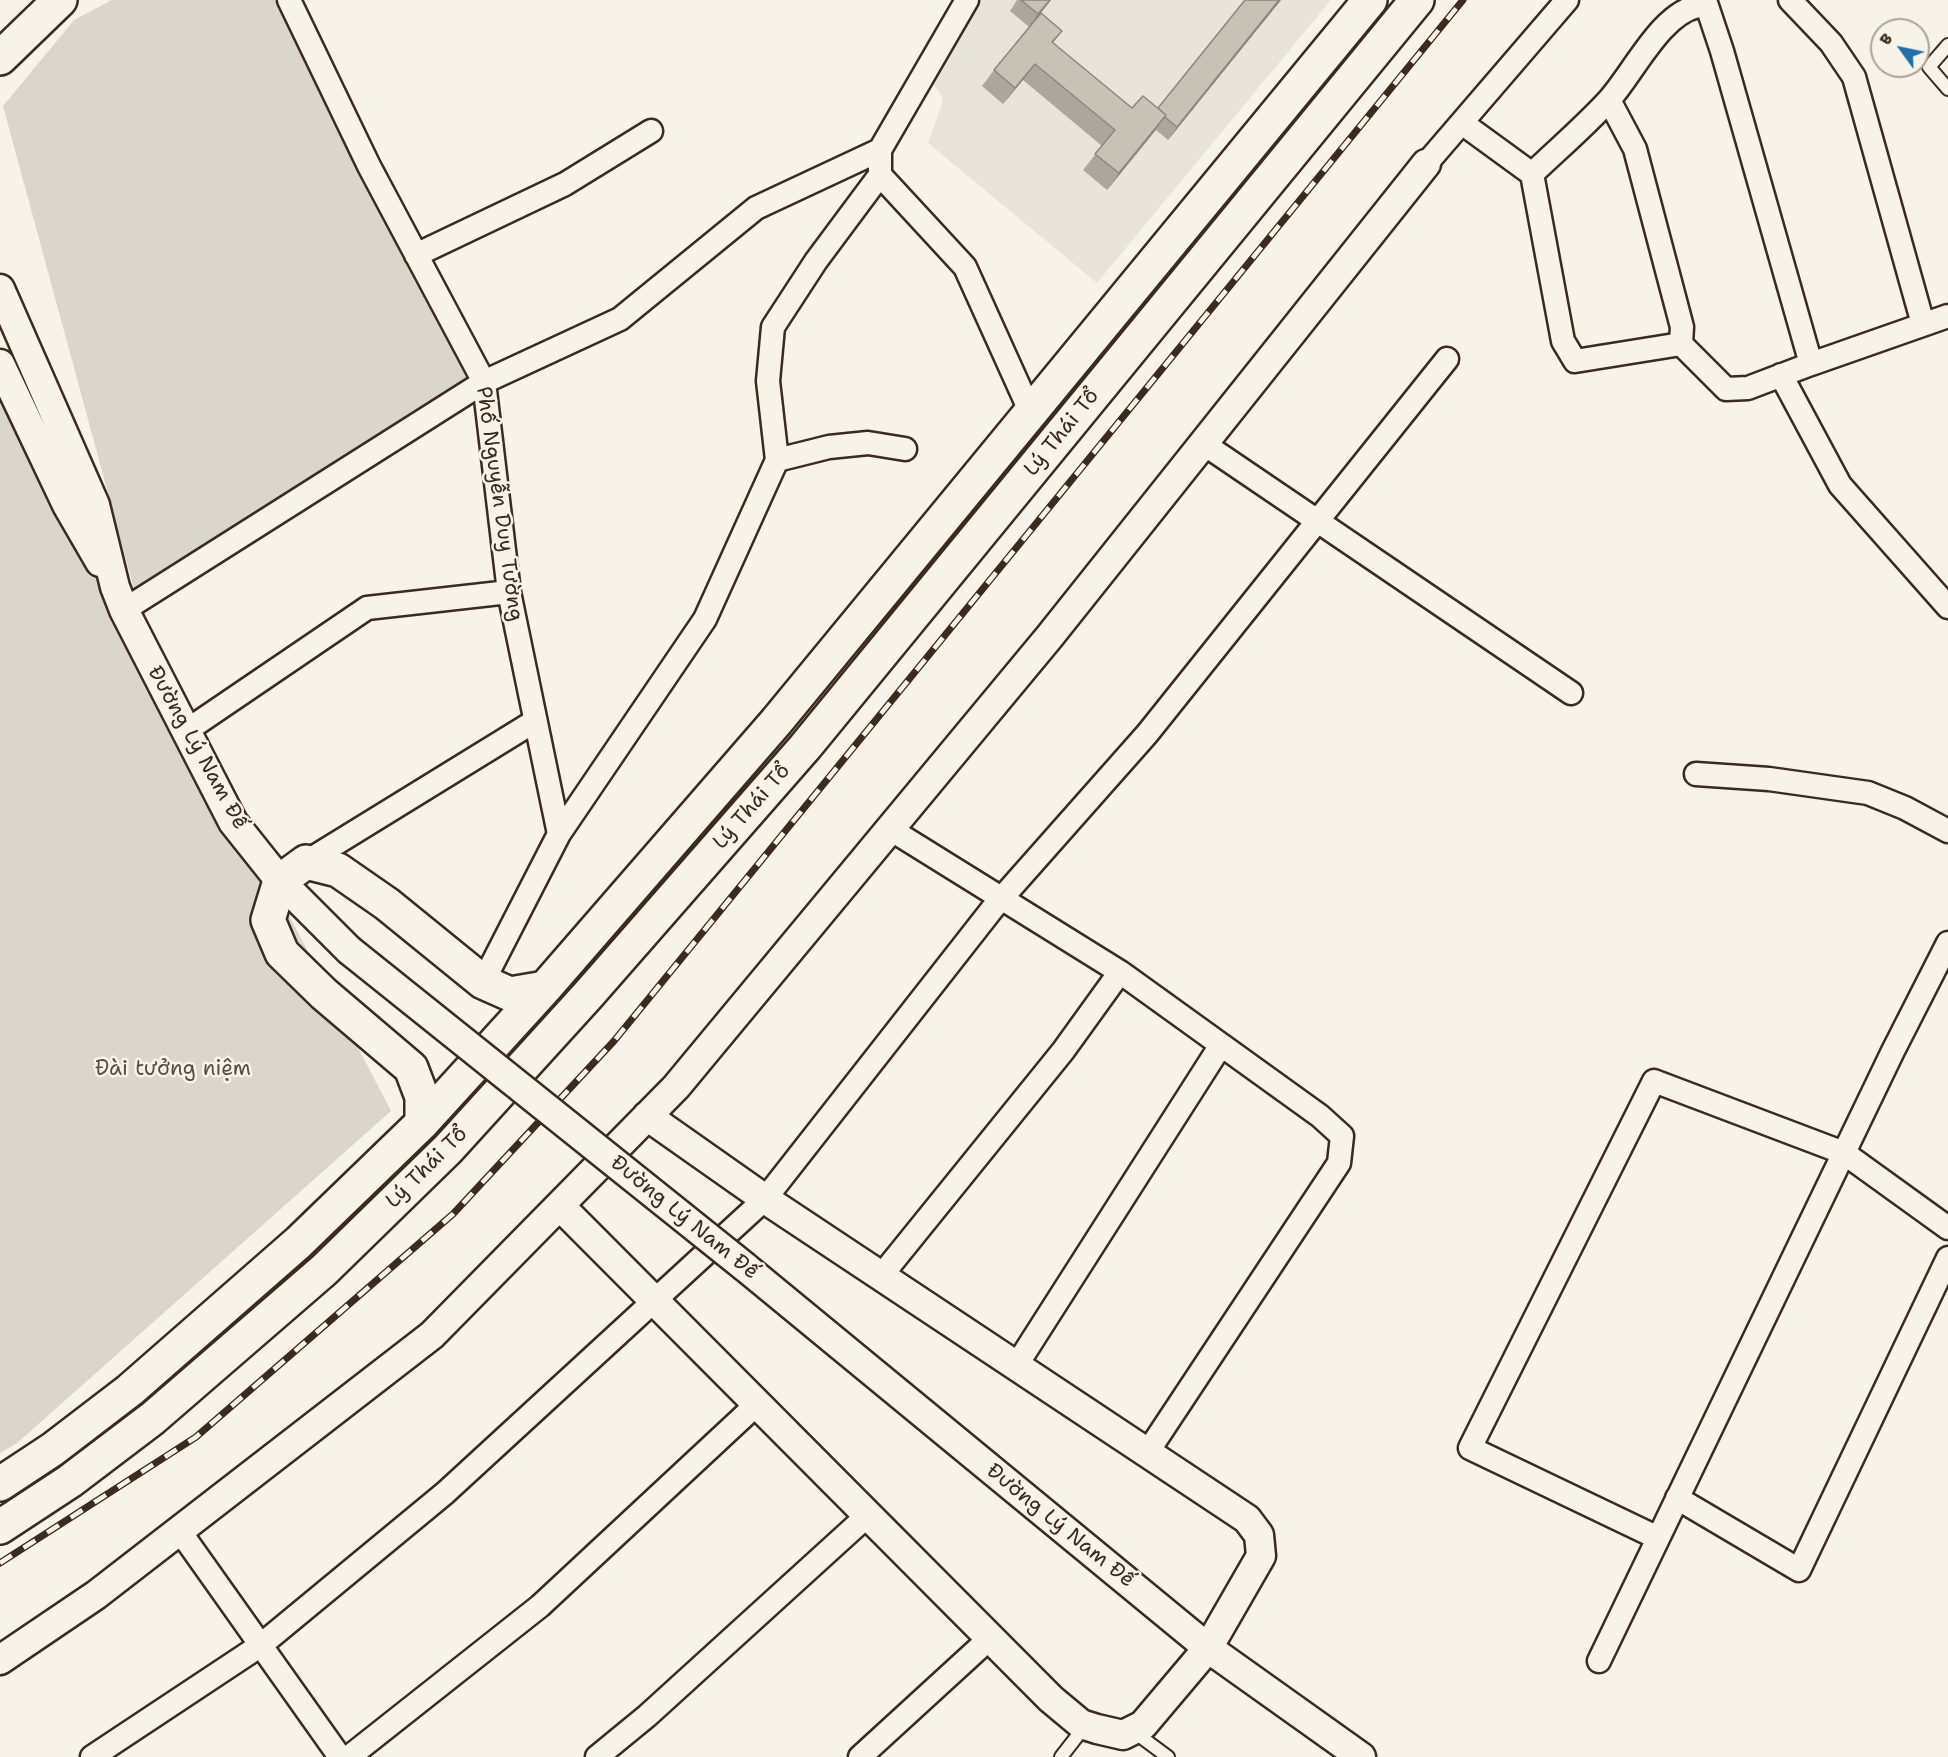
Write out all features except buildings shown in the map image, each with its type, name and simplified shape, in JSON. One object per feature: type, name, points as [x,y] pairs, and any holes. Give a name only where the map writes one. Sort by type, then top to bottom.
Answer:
[{"type":"main road","points":[[0,58],[60,0]]},
{"type":"main road","name":"Lý Thái Tổ","points":[[0,1484],[53,1449],[130,1390],[299,1242],[422,1123],[545,988],[776,722],[1370,0]]},
{"type":"main road","name":"Lý Thái Tổ","points":[[0,1527],[70,1481],[153,1418],[324,1270],[448,1149],[646,929],[805,747],[1417,0]]},
{"type":"main road","points":[[422,1123],[422,1097],[411,1068],[324,994],[282,953],[268,920],[293,871],[338,870],[387,904],[483,982],[510,993],[545,988]]},
{"type":"main road","points":[[617,905],[646,929]]},
{"type":"main road","points":[[332,1210],[359,1236]]},
{"type":"street","name":"Phố Nguyễn Duy Tường","points":[[289,0],[369,166],[484,382],[509,592],[559,834]]},
{"type":"street","points":[[483,982],[559,834],[705,619],[777,460],[768,381],[773,327],[816,261],[880,175],[880,150],[967,0]]},
{"type":"street","points":[[0,1660],[96,1595],[432,1335],[676,1087],[1050,636],[1426,164],[1567,0]]},
{"type":"street","points":[[1532,174],[1609,100],[1664,29],[1689,8],[1698,6],[1700,0]]},
{"type":"street","points":[[1705,0],[1722,51],[1811,364]]},
{"type":"street","points":[[1790,0],[1831,43],[1854,77],[1923,324]]},
{"type":"street","points":[[1609,100],[1635,149],[1682,327],[1680,344]]},
{"type":"street","points":[[1462,123],[1532,174],[1563,341],[1575,361],[1680,344]]},
{"type":"street","points":[[416,255],[565,184],[651,131]]},
{"type":"street","points":[[119,599],[484,382],[620,319],[756,208],[880,150]]},
{"type":"street","points":[[880,175],[965,267],[1031,413]]},
{"type":"street","name":"Đường Lý Nam Đế","points":[[0,289],[95,505],[119,599]]},
{"type":"street","points":[[1680,344],[1726,389],[1748,388],[1948,316]]},
{"type":"street","points":[[92,1757],[261,1645],[445,1493],[765,1198],[1003,898],[1147,734],[1447,359]]},
{"type":"street","name":"Đường Lý Nam Đế","points":[[0,364],[67,505],[119,599],[233,822],[293,871],[349,950],[745,1267],[1208,1648],[1361,1757]]},
{"type":"street","points":[[1781,375],[1840,485],[1948,607]]},
{"type":"street","points":[[777,460],[829,447],[868,442],[905,449]]},
{"type":"street","points":[[1204,444],[1571,693]]},
{"type":"street","points":[[186,731],[367,608],[509,592]]},
{"type":"street","points":[[293,871],[535,721]]},
{"type":"street","points":[[1696,774],[1769,779],[1868,794],[1905,808],[1948,831]]},
{"type":"street","points":[[890,829],[1120,972],[1320,1116],[1342,1136],[1339,1163],[1147,1453]]},
{"type":"street","points":[[1599,1661],[1948,943]]},
{"type":"street","points":[[881,1276],[1063,1050],[1120,972]]},
{"type":"street","points":[[1016,1366],[1221,1045]]},
{"type":"street","points":[[1658,1538],[1470,1448],[1654,1081],[1844,1153],[1948,1228]]},
{"type":"street","points":[[560,1206],[1051,1699],[1081,1724],[1123,1735],[1143,1725],[1208,1648],[1261,1556],[1259,1535],[1247,1519],[881,1276],[647,1116]]},
{"type":"street","points":[[1677,1498],[1799,1570],[1948,1258]]},
{"type":"street","points":[[349,1757],[540,1606],[758,1404]]},
{"type":"street","points":[[597,1757],[647,1716],[868,1515]]},
{"type":"street","points":[[179,1530],[340,1757]]},
{"type":"street","points":[[860,1757],[990,1638]]},
{"type":"lane","points":[[1948,45],[1929,67],[1948,89]]},
{"type":"lane","points":[[1061,1757],[1085,1725]]},
{"type":"lane","points":[[1132,1730],[1168,1757]]},
{"type":"shaded area","points":[[981,0],[1331,0],[1097,283],[928,143],[943,101],[939,91],[931,84]]},
{"type":"green space","points":[[112,0],[275,0],[484,382],[137,600],[3,106],[74,20]]},
{"type":"green space","name":"Đài tưởng niệm","points":[[0,361],[391,1111],[16,1444],[0,1453]]},
{"type":"railway","points":[[0,1563],[196,1437],[453,1214],[614,1041],[1463,0]]}]
